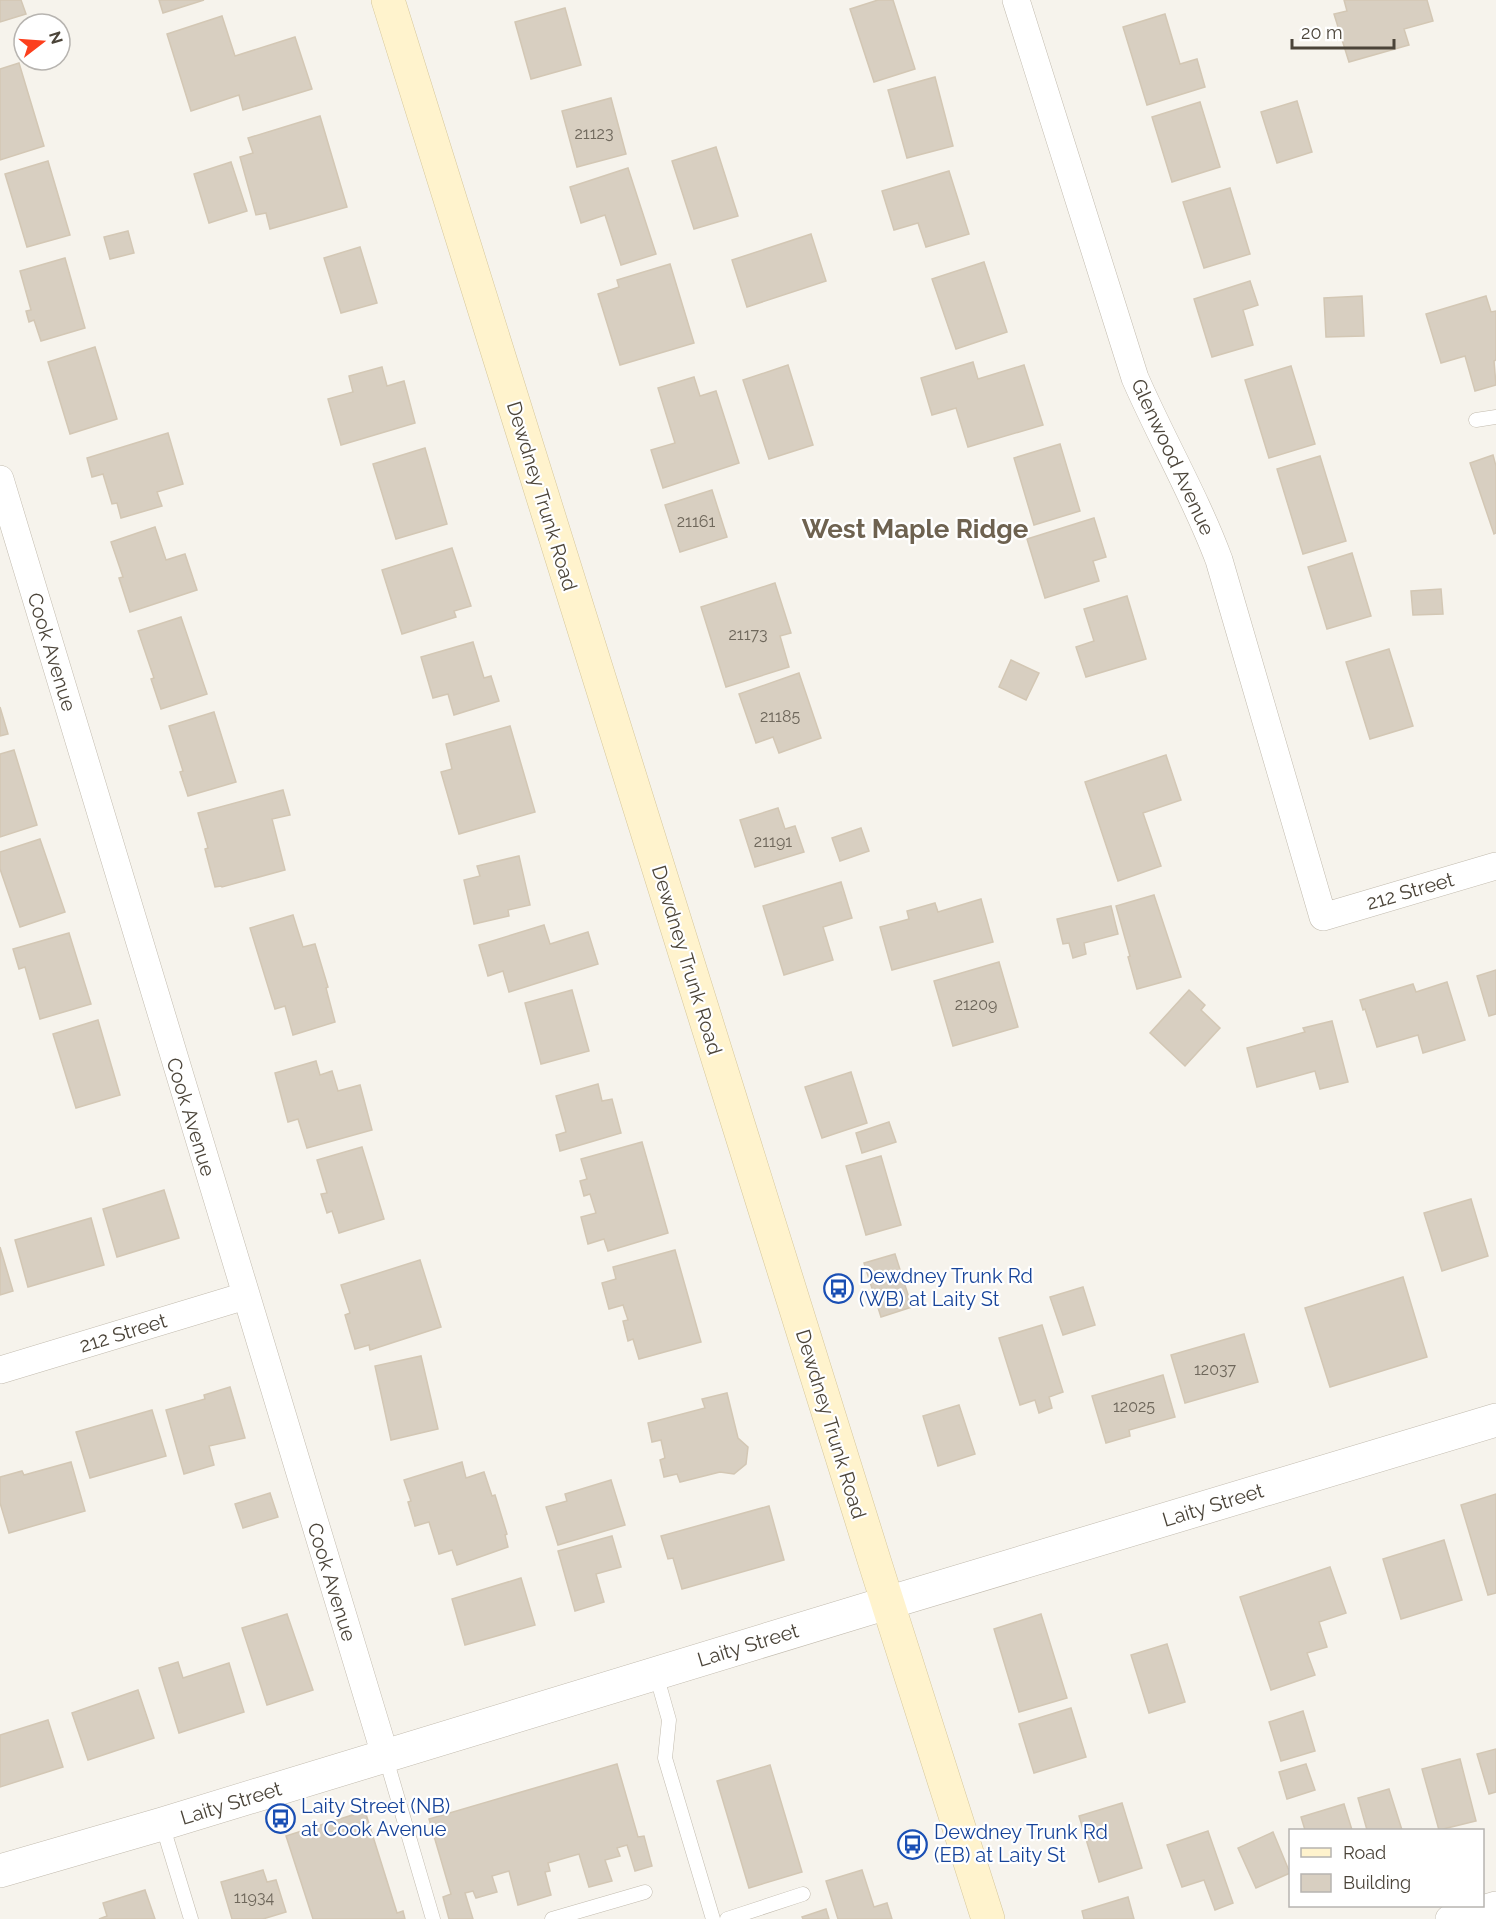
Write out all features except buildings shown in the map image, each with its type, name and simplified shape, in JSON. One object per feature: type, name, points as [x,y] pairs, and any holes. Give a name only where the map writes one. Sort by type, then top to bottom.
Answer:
[{"type":"main road","name":"Dewdney Trunk Road","points":[[388,0],[887,1603],[988,1919]]},
{"type":"street","name":"Glenwood Avenue","points":[[1016,0],[1135,378],[1207,528],[1220,561],[1323,917]]},
{"type":"street","name":"Cook Avenue","points":[[0,478],[385,1755]]},
{"type":"street","name":"212 Street","points":[[1323,917],[1496,866]]},
{"type":"street","name":"212 Street","points":[[0,1370],[245,1296]]},
{"type":"street","name":"Laity Street","points":[[0,1871],[1496,1420]]},
{"type":"street","points":[[1449,1919],[1496,1905]]},
{"type":"lane","points":[[1476,420],[1496,417]]},
{"type":"lane","points":[[656,1674],[669,1720],[665,1758],[713,1919]]},
{"type":"lane","points":[[385,1755],[433,1919]]},
{"type":"lane","points":[[162,1824],[191,1919]]},
{"type":"lane","points":[[552,1919],[645,1892]]},
{"type":"lane","points":[[727,1919],[803,1894]]},
{"type":"place","name":"Dewdney Trunk Rd (WB) at Laity St","points":[[838,1288]]},
{"type":"place","name":"Laity Street (NB) at Cook Avenue","points":[[280,1818]]},
{"type":"place","name":"Dewdney Trunk Rd (EB) at Laity St","points":[[913,1844]]},
{"type":"district","name":"West Maple Ridge","points":[[915,529]]}]
